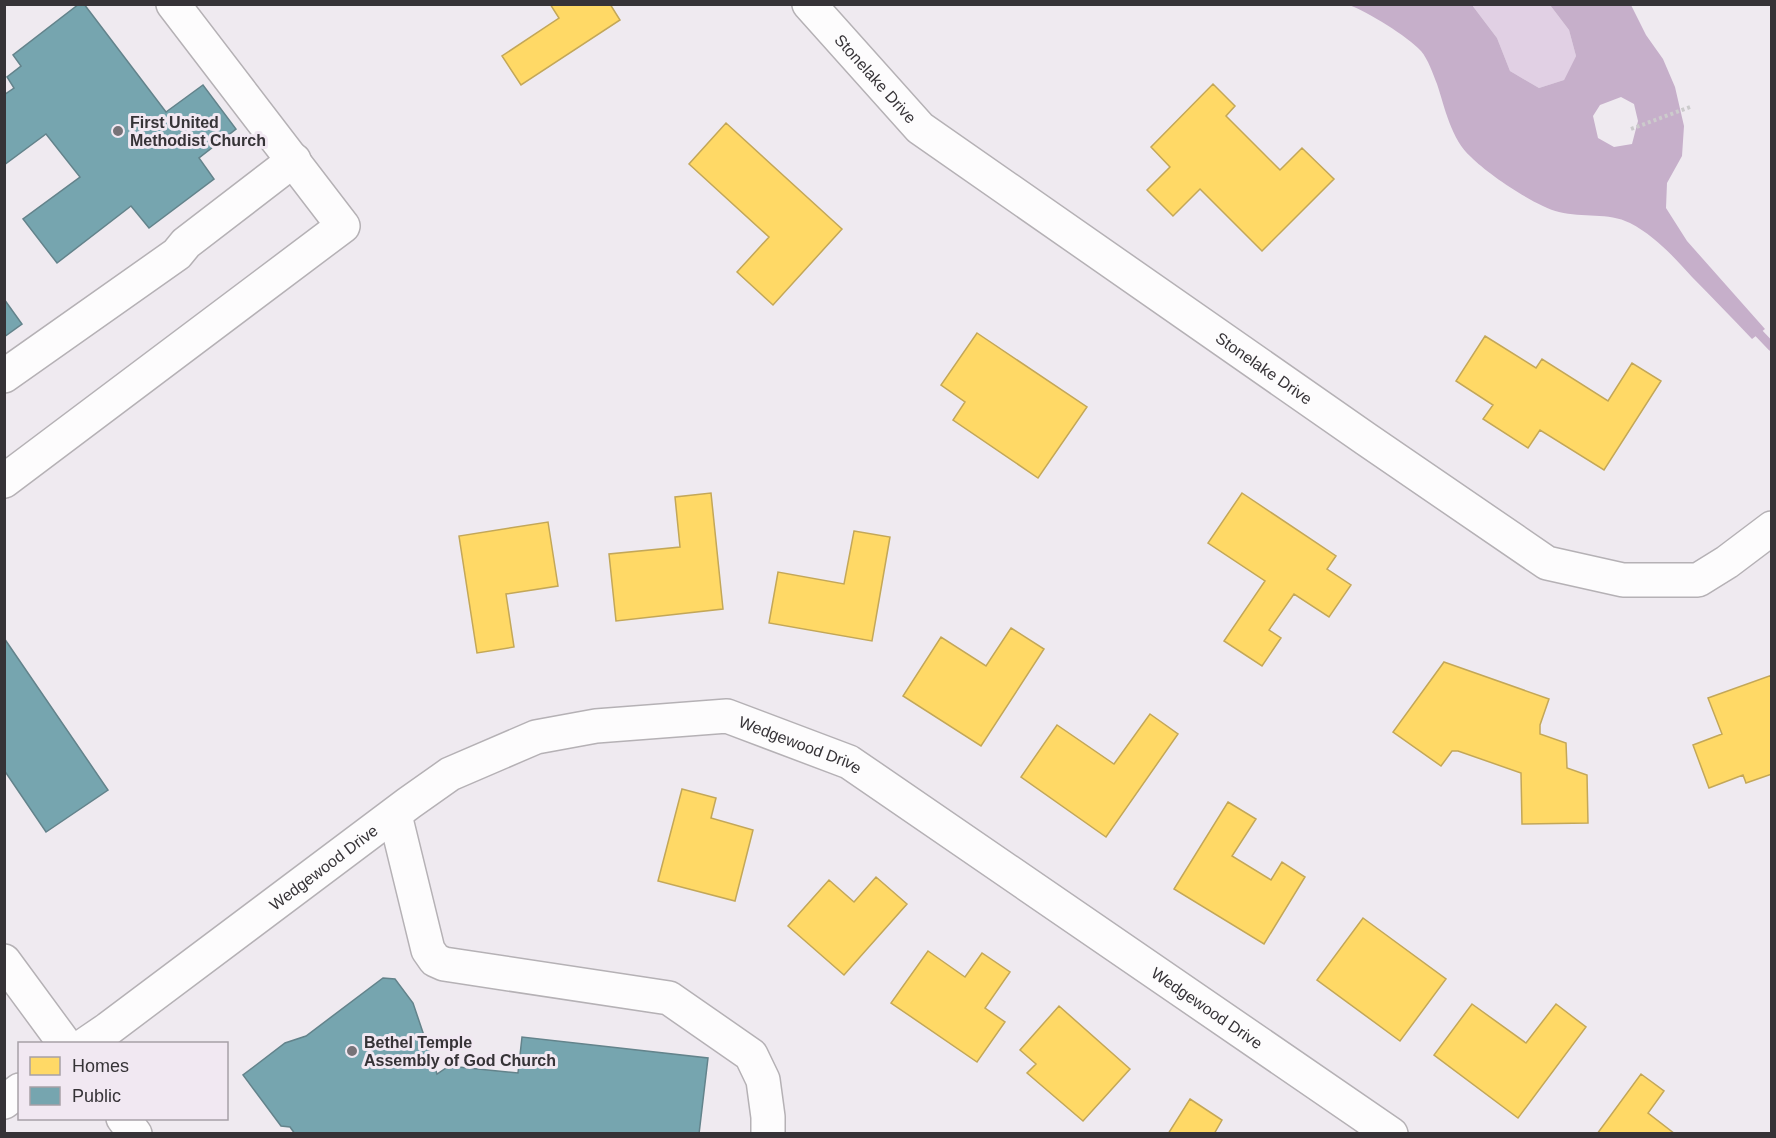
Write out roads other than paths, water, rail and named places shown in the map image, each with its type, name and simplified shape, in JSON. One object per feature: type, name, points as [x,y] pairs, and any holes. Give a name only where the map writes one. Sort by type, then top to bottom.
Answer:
[{"type":"street","points":[[4,481],[343,226],[173,4]]},
{"type":"street","name":"Stonelake Drive","points":[[809,4],[920,128],[1547,563],[1623,580],[1698,580],[1772,528]]},
{"type":"street","points":[[4,376],[177,254],[186,243],[294,160]]},
{"type":"street","name":"Wedgewood Drive","points":[[89,1042],[450,774],[536,737],[596,726],[727,716],[849,762],[1391,1134]]},
{"type":"street","points":[[394,815],[428,950],[435,960],[444,964],[669,998],[751,1055],[764,1080],[768,1134]]},
{"type":"street","points":[[4,961],[64,1042]]},
{"type":"street","points":[[4,1102],[18,1092]]},
{"type":"street","points":[[124,1120],[135,1134]]},
{"type":"waterway","points":[[1751,325],[1772,347]]},
{"type":"place","name":"First United Methodist Church","points":[[118,131]]},
{"type":"place","name":"Bethel Temple Assembly of God Church","points":[[352,1051]]}]
